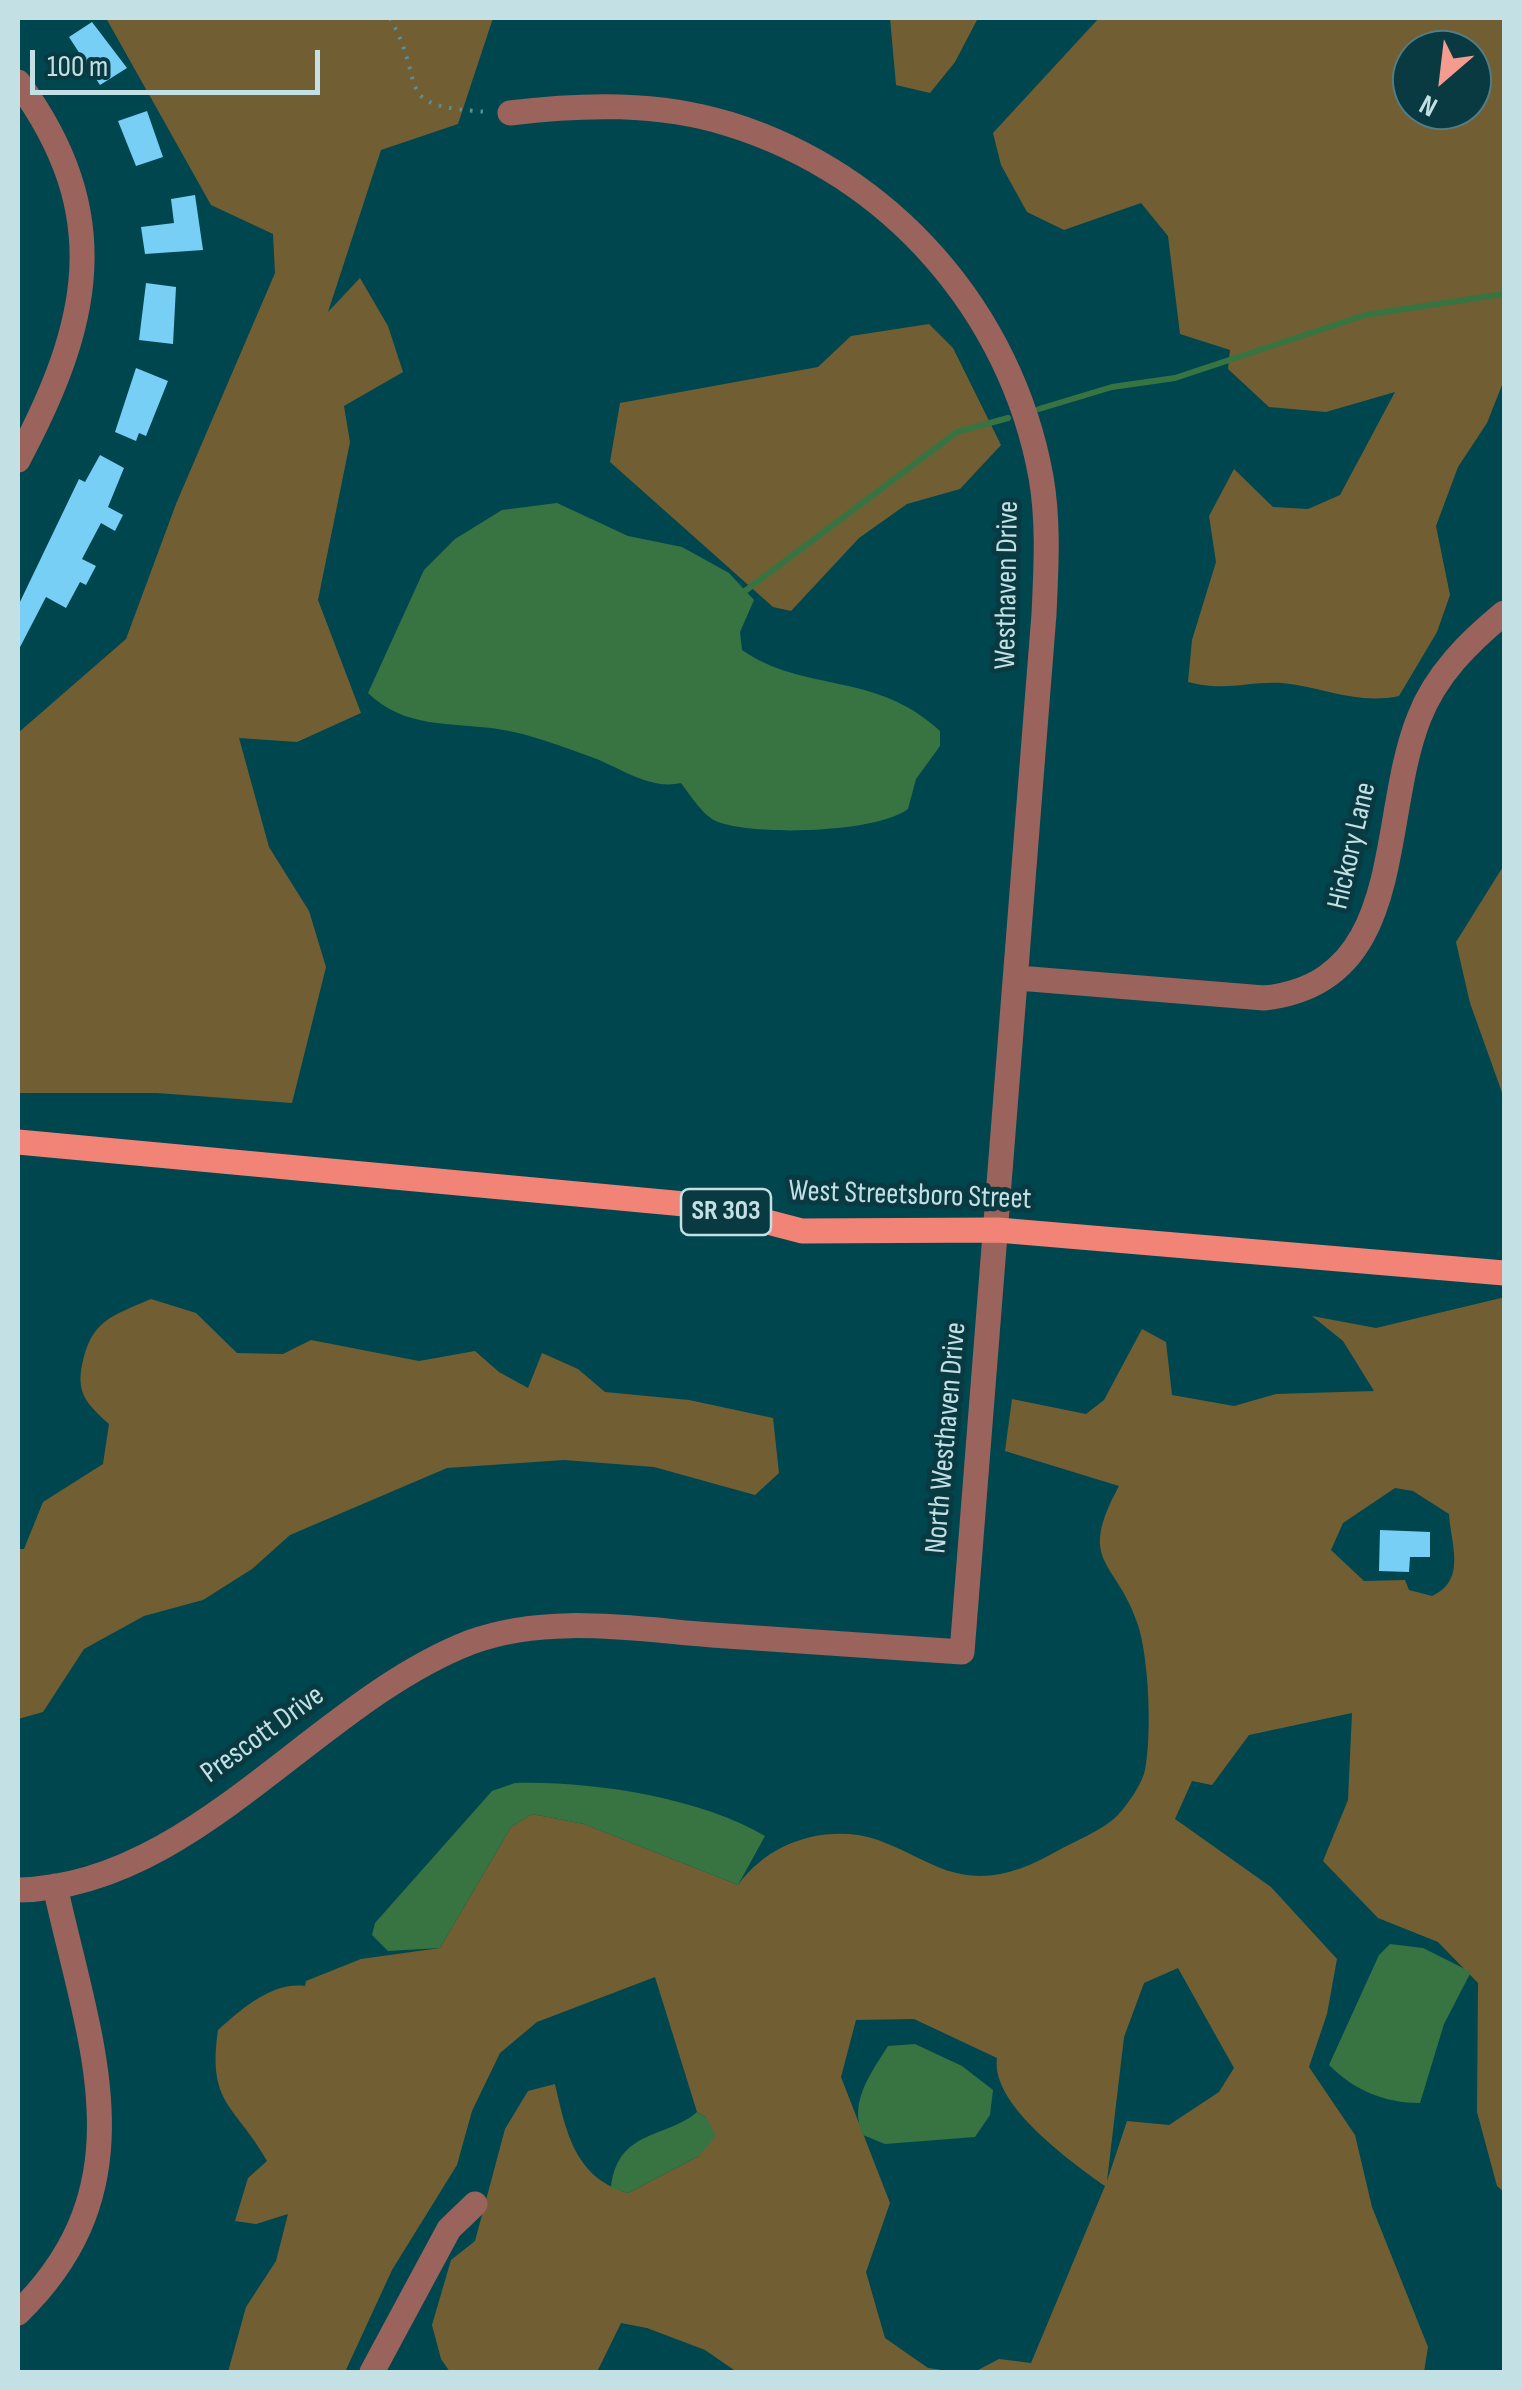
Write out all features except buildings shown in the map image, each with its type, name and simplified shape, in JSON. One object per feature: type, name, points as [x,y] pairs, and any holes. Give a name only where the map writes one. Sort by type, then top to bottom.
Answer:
[{"type":"main road","name":"West Streetsboro Street","points":[[18,1142],[706,1206],[802,1231],[998,1230],[1504,1273]]},
{"type":"street","points":[[18,82],[50,130],[70,186],[82,271],[74,333],[64,366],[18,460]]},
{"type":"street","name":"Westhaven Drive","points":[[510,113],[568,106],[652,109],[727,123],[780,143],[836,174],[886,209],[937,259],[992,337],[1033,440],[1046,521],[998,1230]]},
{"type":"street","name":"Hickory Lane","points":[[1018,978],[1264,998],[1293,995],[1317,986],[1342,968],[1360,945],[1372,918],[1407,752],[1420,714],[1439,678],[1504,613]]},
{"type":"street","name":"North Westhaven Drive","points":[[962,1652],[998,1230]]},
{"type":"street","name":"Prescott Drive","points":[[18,1890],[94,1876],[162,1848],[392,1682],[471,1642],[522,1629],[586,1626],[962,1652]]},
{"type":"street","points":[[18,2313],[46,2282],[79,2230],[98,2174],[101,2145],[98,2081],[55,1886]]},
{"type":"street","points":[[372,2372],[449,2229],[475,2204]]},
{"type":"path","points":[[390,18],[416,92],[428,104],[445,109],[510,113]]},
{"type":"shaded area","points":[[106,18],[493,18],[458,124],[381,150],[328,312],[360,278],[388,326],[403,372],[344,406],[350,442],[318,600],[361,713],[297,742],[239,738],[269,847],[309,911],[326,967],[292,1103],[157,1093],[18,1093],[18,733],[126,639],[176,504],[275,273],[273,234],[211,205]]},
{"type":"shaded area","points":[[890,18],[978,18],[955,62],[930,93],[896,85]]},
{"type":"shaded area","points":[[1099,18],[1504,18],[1504,380],[1487,423],[1458,467],[1436,526],[1450,595],[1437,632],[1399,696],[1354,697],[1282,683],[1214,686],[1188,682],[1192,640],[1216,562],[1209,516],[1234,469],[1273,507],[1308,509],[1340,495],[1395,392],[1326,412],[1269,407],[1228,369],[1230,350],[1180,334],[1168,236],[1141,203],[1064,230],[1027,212],[1001,165],[993,133]]},
{"type":"shaded area","points":[[929,324],[953,348],[1001,445],[960,489],[907,504],[859,538],[791,611],[773,607],[610,462],[620,403],[818,367],[851,336]]},
{"type":"shaded area","points":[[557,503],[628,536],[682,547],[729,573],[754,600],[740,632],[742,650],[790,672],[891,699],[940,731],[940,746],[916,779],[908,809],[870,823],[815,830],[736,826],[707,815],[681,783],[648,781],[523,734],[413,718],[382,705],[368,693],[424,570],[455,539],[502,510]]},
{"type":"shaded area","points":[[1504,865],[1504,1098],[1470,1003],[1456,942]]},
{"type":"shaded area","points":[[151,1299],[196,1313],[237,1353],[283,1354],[311,1340],[419,1361],[475,1351],[499,1372],[528,1388],[542,1353],[578,1369],[605,1392],[689,1400],[773,1418],[779,1473],[755,1495],[654,1467],[564,1460],[447,1468],[290,1535],[252,1569],[203,1600],[144,1616],[84,1649],[43,1712],[18,1719],[18,1549],[24,1549],[43,1502],[103,1464],[109,1424],[82,1391],[86,1350],[105,1322]]},
{"type":"shaded area","points":[[1504,1300],[1504,2192],[1497,2186],[1477,2112],[1478,1983],[1438,1942],[1378,1918],[1323,1861],[1348,1800],[1352,1713],[1249,1735],[1212,1785],[1192,1781],[1175,1819],[1271,1887],[1337,1959],[1327,2014],[1309,2067],[1355,2135],[1372,2207],[1428,2347],[1424,2372],[974,2372],[999,2359],[1031,2363],[1105,2186],[1054,2147],[1019,2112],[998,2076],[997,2058],[914,2019],[856,2020],[841,2077],[890,2203],[866,2272],[885,2338],[928,2368],[956,2372],[737,2372],[705,2350],[647,2328],[621,2323],[597,2372],[450,2372],[441,2359],[432,2325],[451,2260],[475,2241],[505,2129],[528,2091],[555,2084],[569,2136],[585,2165],[610,2186],[628,2193],[699,2156],[706,2117],[697,2112],[655,1977],[537,2022],[500,2053],[472,2111],[457,2165],[392,2270],[345,2372],[228,2372],[246,2307],[276,2261],[288,2214],[256,2224],[235,2221],[248,2178],[267,2161],[220,2089],[218,2030],[270,1992],[305,1986],[306,1981],[361,1959],[440,1948],[511,1827],[532,1814],[584,1824],[738,1885],[776,1851],[823,1835],[869,1837],[943,1869],[989,1876],[1031,1864],[1097,1830],[1118,1815],[1138,1787],[1145,1770],[1148,1737],[1142,1640],[1129,1603],[1100,1547],[1107,1512],[1119,1486],[1005,1451],[1012,1399],[1086,1414],[1104,1400],[1142,1329],[1166,1342],[1172,1395],[1234,1406],[1276,1394],[1374,1391],[1343,1341],[1312,1316],[1376,1328]],"holes":[[[1395,1488],[1413,1491],[1449,1514],[1453,1571],[1450,1581],[1432,1596],[1409,1590],[1405,1580],[1364,1581],[1331,1550],[1343,1523]],[[1178,1968],[1234,2068],[1219,2092],[1169,2125],[1127,2121],[1107,2181],[1124,2037],[1144,1983]]]},
{"type":"shaded area","points":[[515,1783],[577,1785],[644,1794],[708,1811],[765,1836],[738,1885],[584,1824],[532,1814],[511,1827],[440,1948],[388,1951],[372,1935],[375,1923],[492,1791]]},
{"type":"shaded area","points":[[1390,1944],[1423,1948],[1471,1972],[1444,2024],[1420,2103],[1394,2101],[1370,2093],[1329,2065],[1379,1955]]},
{"type":"shaded area","points":[[915,2044],[962,2066],[993,2090],[990,2115],[975,2137],[885,2144],[863,2135],[858,2111],[875,2067],[888,2046]]},
{"type":"shaded area","points":[[697,2112],[706,2117],[716,2136],[699,2156],[628,2193],[611,2188],[615,2169],[633,2145]]},
{"type":"waterway","points":[[1039,409],[1112,387],[1175,378],[1365,315],[1504,294]]},
{"type":"waterway","points":[[745,591],[957,432],[1008,418]]}]
